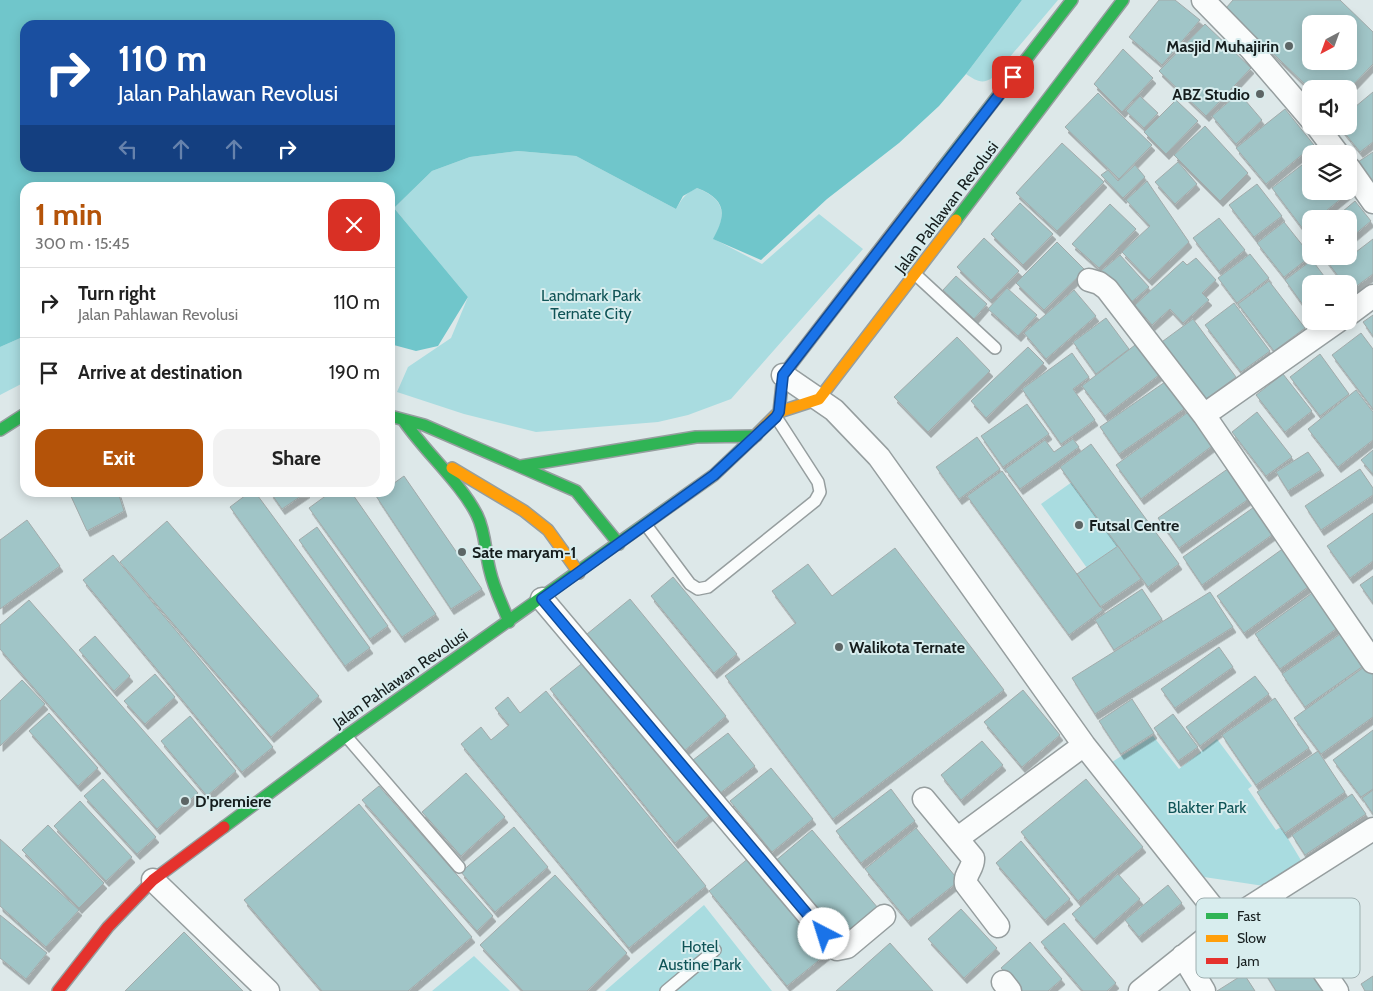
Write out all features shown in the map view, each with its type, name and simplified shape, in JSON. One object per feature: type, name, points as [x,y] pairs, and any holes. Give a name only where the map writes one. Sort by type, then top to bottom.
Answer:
[{"type":"street","name":"Jalan Pahlawan Revolusi","points":[[783,375],[1072,0]]},
{"type":"street","name":"Jalan Pahlawan Revolusi","points":[[58,991],[108,927],[153,880],[346,736],[579,573],[714,475],[778,414],[820,399],[916,275],[1075,60],[1123,0]]},
{"type":"street","points":[[1203,0],[1251,49],[1302,108]]},
{"type":"street","points":[[1357,179],[1373,202]]},
{"type":"street","points":[[1089,280],[1099,283],[1107,289],[1204,415],[1373,662]]},
{"type":"street","points":[[1357,308],[1373,296]]},
{"type":"street","points":[[1204,415],[1325,330]]},
{"type":"street","points":[[778,414],[783,375],[834,410],[879,457],[1084,744],[1205,898]]},
{"type":"street","points":[[0,430],[20,417]]},
{"type":"street","points":[[395,418],[424,425],[576,491],[619,544]]},
{"type":"street","points":[[404,421],[419,443],[467,498],[478,516],[484,535],[490,572],[509,622]]},
{"type":"street","points":[[521,466],[668,441],[756,436]]},
{"type":"street","points":[[419,443],[459,473],[524,511],[542,526],[579,573]]},
{"type":"street","points":[[542,599],[837,949],[847,947],[884,916]]},
{"type":"street","points":[[958,838],[1084,744]]},
{"type":"street","points":[[924,799],[973,858],[973,863],[966,876],[966,884],[998,926]]},
{"type":"street","points":[[1264,898],[1373,829]]},
{"type":"street","points":[[153,880],[268,991]]},
{"type":"street","points":[[1270,894],[1273,898]]},
{"type":"street","points":[[1140,991],[1196,946]]},
{"type":"street","points":[[1183,956],[1196,978]]},
{"type":"street","points":[[1196,978],[1204,991]]},
{"type":"street","points":[[1328,978],[1337,991]]},
{"type":"lane","points":[[916,275],[995,348]]},
{"type":"lane","points":[[646,525],[690,584],[698,590],[708,587],[816,501],[820,492],[818,482],[778,414]]},
{"type":"lane","points":[[346,736],[459,867]]},
{"type":"lane","points":[[666,991],[716,950]]},
{"type":"green space","points":[[1022,0],[1058,0],[992,78],[982,81],[966,74]]},
{"type":"green space","name":"Landmark Park Ternate City","points":[[518,151],[576,156],[676,209],[687,194],[697,188],[713,197],[721,208],[721,222],[714,239],[762,264],[819,214],[863,249],[731,399],[688,415],[658,422],[536,432],[464,414],[397,392],[408,367],[451,338],[468,297],[395,207],[432,171],[470,157]]},
{"type":"green space","points":[[20,338],[20,385],[0,395],[0,347]]},
{"type":"green space","name":"Futsal Centre","points":[[1072,482],[1118,546],[1087,568],[1041,504]]},
{"type":"green space","name":"Blakter Park","points":[[1153,736],[1179,769],[1217,739],[1252,786],[1248,789],[1276,830],[1281,827],[1302,862],[1264,886],[1204,877],[1112,762]]},
{"type":"green space","name":"Hotel Austine Park","points":[[704,905],[772,991],[605,991]]},
{"type":"green space","points":[[474,956],[510,991],[432,991]]},
{"type":"shaded area","points":[[0,0],[1022,0],[966,74],[939,106],[899,143],[827,199],[761,260],[713,239],[718,230],[722,215],[718,202],[707,192],[697,188],[683,196],[676,209],[576,156],[518,151],[470,157],[432,171],[395,207],[395,182],[20,182],[20,338],[0,347]]},
{"type":"shaded area","points":[[395,209],[468,297],[438,346],[416,351],[395,345]]},
{"type":"building","points":[[1159,0],[1175,0],[1200,20],[1162,65],[1129,37]]},
{"type":"building","name":"Masjid Muhajirin","points":[[1233,0],[1340,0],[1355,15],[1302,15],[1302,70],[1358,70],[1358,17],[1373,32],[1373,64],[1357,81],[1302,81],[1226,8]]},
{"type":"building","points":[[1205,24],[1251,68],[1206,116],[1159,71]]},
{"type":"building","points":[[1123,49],[1153,78],[1122,112],[1094,84]]},
{"type":"building","points":[[1373,92],[1373,142],[1360,152],[1357,145],[1354,145],[1346,135],[1357,135],[1357,105]]},
{"type":"building","points":[[1098,93],[1152,145],[1119,179],[1065,127]]},
{"type":"building","points":[[1239,93],[1262,120],[1236,144],[1212,116]]},
{"type":"building","points":[[1140,96],[1158,113],[1144,128],[1126,111]]},
{"type":"building","points":[[1176,100],[1198,121],[1166,154],[1144,132]]},
{"type":"building","points":[[1285,109],[1302,130],[1302,135],[1306,135],[1314,145],[1302,145],[1302,155],[1266,184],[1236,148]]},
{"type":"building","points":[[1205,126],[1248,173],[1220,201],[1174,155]]},
{"type":"building","points":[[1062,143],[1104,182],[1057,231],[1016,193]]},
{"type":"building","points":[[1373,152],[1373,183],[1358,162]]},
{"type":"building","points":[[1178,162],[1197,184],[1175,204],[1155,182]]},
{"type":"building","points":[[1135,165],[1145,177],[1123,198],[1101,175],[1108,170],[1118,181]]},
{"type":"building","points":[[1302,165],[1302,200],[1340,200],[1327,210],[1302,210],[1302,228],[1272,188]]},
{"type":"building","points":[[1147,181],[1189,242],[1149,280],[1122,252],[1150,226],[1126,200]]},
{"type":"building","points":[[1257,184],[1282,216],[1254,237],[1229,205]]},
{"type":"building","points":[[1355,201],[1371,221],[1357,233],[1357,210],[1344,210]]},
{"type":"building","points":[[1020,203],[1053,234],[1023,265],[991,234]]},
{"type":"building","points":[[1110,204],[1136,229],[1099,268],[1072,244]]},
{"type":"building","points":[[1219,218],[1245,250],[1219,271],[1193,238]]},
{"type":"building","points":[[1284,222],[1302,245],[1302,263],[1284,277],[1257,243]]},
{"type":"building","points":[[984,238],[1019,271],[991,300],[957,267]]},
{"type":"building","points":[[1373,239],[1373,274],[1357,286],[1357,275],[1337,275],[1330,265],[1357,265],[1357,251]]},
{"type":"building","points":[[1057,242],[1085,270],[1044,310],[1016,283]]},
{"type":"building","points":[[1250,254],[1269,278],[1237,303],[1218,278]]},
{"type":"building","points":[[1120,255],[1149,287],[1129,304],[1100,272]]},
{"type":"building","points":[[1196,258],[1216,280],[1202,293],[1209,300],[1183,323],[1170,309],[1152,325],[1135,305],[1183,261],[1187,265]]},
{"type":"building","points":[[1305,265],[1316,265],[1323,275],[1302,275],[1302,304],[1285,280]]},
{"type":"building","points":[[956,276],[987,304],[974,319],[943,290]]},
{"type":"building","points":[[1269,281],[1302,324],[1302,330],[1274,351],[1238,304]]},
{"type":"building","points":[[1007,288],[1037,315],[1018,336],[988,309]]},
{"type":"building","points":[[1074,290],[1096,316],[1046,359],[1024,333]]},
{"type":"building","points":[[1234,303],[1270,351],[1241,372],[1205,325]]},
{"type":"building","points":[[1373,315],[1373,336],[1363,322]]},
{"type":"building","points":[[1106,318],[1129,349],[1096,374],[1073,342]]},
{"type":"building","points":[[1193,319],[1236,377],[1202,402],[1159,344]]},
{"type":"building","points":[[1361,333],[1373,349],[1373,409],[1332,355]]},
{"type":"building","points":[[957,337],[990,371],[928,432],[894,397]]},
{"type":"building","points":[[1139,342],[1163,372],[1105,416],[1082,386]]},
{"type":"building","points":[[1028,347],[1044,363],[986,418],[971,401]]},
{"type":"building","points":[[1072,353],[1089,377],[1073,389],[1095,420],[1061,444],[1022,389]]},
{"type":"building","points":[[1320,354],[1349,394],[1320,416],[1290,377]]},
{"type":"building","points":[[1283,374],[1312,411],[1285,432],[1256,395]]},
{"type":"building","points":[[1165,382],[1184,409],[1119,454],[1100,427]]},
{"type":"building","points":[[1356,390],[1373,412],[1373,440],[1338,467],[1308,429]]},
{"type":"building","points":[[1027,404],[1049,434],[1003,467],[981,436]]},
{"type":"building","points":[[1191,410],[1216,443],[1141,499],[1116,465]]},
{"type":"building","points":[[1257,412],[1292,457],[1266,476],[1232,432]]},
{"type":"building","points":[[977,437],[1000,469],[959,499],[936,467]]},
{"type":"building","points":[[1073,439],[1079,447],[1020,489],[1005,469],[1045,440],[1054,452]]},
{"type":"building","points":[[1091,444],[1179,564],[1148,587],[1060,467]]},
{"type":"building","points":[[1373,450],[1373,474],[1361,460]]},
{"type":"building","points":[[1308,452],[1321,470],[1288,491],[1276,472]]},
{"type":"building","points":[[1229,468],[1250,498],[1179,548],[1158,518]]},
{"type":"building","points":[[1360,469],[1373,488],[1373,495],[1321,530],[1305,506]]},
{"type":"building","points":[[1002,471],[1103,610],[1069,635],[967,496]]},
{"type":"building","points":[[404,476],[482,589],[451,609],[377,497],[395,497],[395,482]]},
{"type":"building","points":[[71,497],[120,497],[124,511],[87,531]]},
{"type":"building","points":[[243,497],[259,497],[370,648],[345,666],[230,507]]},
{"type":"building","points":[[274,497],[300,497],[282,509]]},
{"type":"building","points":[[324,497],[354,497],[436,614],[402,637],[309,508]]},
{"type":"building","points":[[1257,505],[1276,532],[1202,585],[1183,557]]},
{"type":"building","points":[[1373,513],[1373,561],[1350,578],[1327,546]]},
{"type":"building","points":[[27,520],[60,566],[0,609],[0,540]]},
{"type":"building","points":[[167,521],[319,696],[271,737],[120,562]]},
{"type":"building","points":[[317,527],[388,626],[370,639],[299,540]]},
{"type":"building","points":[[1288,545],[1315,582],[1244,633],[1217,596]]},
{"type":"building","points":[[1118,546],[1141,579],[1100,607],[1077,574]]},
{"type":"building","points":[[895,548],[1004,690],[833,819],[725,676],[796,623],[772,591],[808,564],[832,596]]},
{"type":"building","points":[[113,555],[273,747],[242,772],[83,580]]},
{"type":"building","points":[[1373,576],[1373,603],[1360,585]]},
{"type":"building","points":[[673,577],[737,654],[714,673],[651,596]]},
{"type":"building","points":[[1142,589],[1162,619],[1114,650],[1095,620]]},
{"type":"building","points":[[1315,591],[1340,626],[1280,669],[1255,634]]},
{"type":"building","points":[[1210,592],[1233,627],[1095,714],[1072,678]]},
{"type":"building","points":[[630,599],[726,716],[684,751],[587,634]]},
{"type":"building","points":[[29,600],[198,793],[157,829],[0,649],[0,625]]},
{"type":"building","points":[[1343,632],[1366,664],[1305,707],[1282,674]]},
{"type":"building","points":[[95,636],[130,676],[114,691],[79,650]]},
{"type":"building","points":[[1219,647],[1233,667],[1175,708],[1161,689]]},
{"type":"building","points":[[590,657],[715,811],[675,843],[550,689]]},
{"type":"building","points":[[1371,662],[1373,665],[1373,717],[1321,754],[1294,718]]},
{"type":"building","points":[[155,674],[175,697],[145,724],[124,701]]},
{"type":"building","points":[[1255,676],[1269,694],[1200,746],[1186,727]]},
{"type":"building","points":[[22,680],[45,704],[0,746],[0,701]]},
{"type":"building","points":[[1023,690],[1060,735],[1022,767],[984,722]]},
{"type":"building","points":[[546,691],[706,886],[629,948],[461,744],[481,727],[491,740],[509,725],[495,708],[508,697],[520,713]]},
{"type":"building","points":[[1275,698],[1309,748],[1256,785],[1222,735]]},
{"type":"building","points":[[1132,699],[1154,733],[1121,754],[1099,721]]},
{"type":"building","points":[[49,713],[98,768],[78,786],[29,731]]},
{"type":"building","points":[[1173,714],[1198,747],[1178,761],[1154,728]]},
{"type":"building","points":[[190,716],[236,771],[207,796],[161,741]]},
{"type":"building","points":[[1373,730],[1373,789],[1361,797],[1333,760]]},
{"type":"building","points":[[728,733],[755,766],[719,794],[693,760]]},
{"type":"building","points":[[982,741],[1003,765],[961,800],[941,775]]},
{"type":"building","points":[[1318,751],[1345,792],[1285,833],[1257,792]]},
{"type":"building","points":[[771,768],[813,819],[772,852],[730,801]]},
{"type":"building","points":[[466,773],[505,817],[461,856],[422,812]]},
{"type":"building","points":[[103,779],[156,837],[137,854],[84,796]]},
{"type":"building","points":[[1086,779],[1143,847],[1078,901],[1021,832]]},
{"type":"building","points":[[379,786],[493,916],[477,931],[362,800]]},
{"type":"building","points":[[891,789],[915,821],[861,863],[836,831]]},
{"type":"building","points":[[1373,790],[1373,814],[1362,798]]},
{"type":"building","points":[[1352,794],[1366,814],[1305,855],[1292,835]]},
{"type":"building","points":[[80,801],[132,857],[106,881],[54,826]]},
{"type":"building","points":[[359,804],[472,937],[408,991],[322,991],[244,900]]},
{"type":"building","points":[[48,825],[104,883],[79,908],[22,850]]},
{"type":"building","points":[[514,827],[548,867],[495,912],[461,872]]},
{"type":"building","points":[[916,828],[959,881],[908,921],[865,869]]},
{"type":"building","points":[[812,830],[878,908],[840,940],[774,862]]},
{"type":"building","points":[[0,839],[79,910],[46,947],[0,906]]},
{"type":"building","points":[[1021,841],[1070,899],[1045,920],[996,863]]},
{"type":"building","points":[[750,857],[828,953],[787,986],[709,891]]},
{"type":"building","points":[[1118,874],[1140,899],[1094,939],[1072,914]]},
{"type":"building","points":[[555,875],[627,953],[587,991],[523,991],[480,945]]},
{"type":"building","points":[[1168,885],[1182,903],[1139,937],[1125,920]]},
{"type":"building","points":[[961,909],[997,948],[964,978],[928,939]]},
{"type":"building","points":[[0,915],[47,953],[26,979],[0,958]]},
{"type":"building","points":[[1064,923],[1116,983],[1107,991],[1083,991],[1041,942]]},
{"type":"building","points":[[184,932],[243,991],[125,991]]},
{"type":"building","points":[[1030,942],[1062,979],[1048,991],[1022,991],[1001,968]]},
{"type":"building","points":[[890,943],[933,991],[836,991]]},
{"type":"building","points":[[1373,976],[1373,991],[1365,991],[1361,984]]},
{"type":"building","points":[[1238,978],[1247,978],[1255,991],[1217,991]]},
{"type":"building","points":[[1268,978],[1318,978],[1326,991],[1276,991]]},
{"type":"traffic: fast","points":[[942,168],[1072,0]]},
{"type":"traffic: fast","points":[[956,220],[1123,0]]},
{"type":"traffic: fast","points":[[0,430],[20,417]]},
{"type":"traffic: fast","points":[[395,417],[424,425],[576,491],[619,544]]},
{"type":"traffic: fast","points":[[404,421],[462,491],[477,515],[482,529],[492,578],[509,622]]},
{"type":"traffic: fast","points":[[521,466],[696,437],[756,436]]},
{"type":"traffic: fast","points":[[224,827],[346,736],[714,475],[752,439]]},
{"type":"traffic: slow","points":[[752,439],[779,412],[783,375],[942,168]]},
{"type":"traffic: slow","points":[[779,412],[819,399],[956,220]]},
{"type":"traffic: slow","points":[[452,468],[524,511],[548,530],[579,573]]},
{"type":"traffic: jam","points":[[58,991],[108,927],[153,880],[224,827]]},
{"type":"place","name":"Masjid Muhajirin","points":[[1289,46]]},
{"type":"place","name":"ABZ Studio","points":[[1260,94]]},
{"type":"place","name":"Futsal Centre","points":[[1079,525]]},
{"type":"place","name":"Sate maryam-1","points":[[462,552]]},
{"type":"place","name":"Walikota Ternate","points":[[839,647]]},
{"type":"place","name":"D'premiere","points":[[185,801]]},
{"type":"route","points":[[824,934],[542,599],[714,475],[776,417],[779,412],[783,375],[1013,77]]}]
